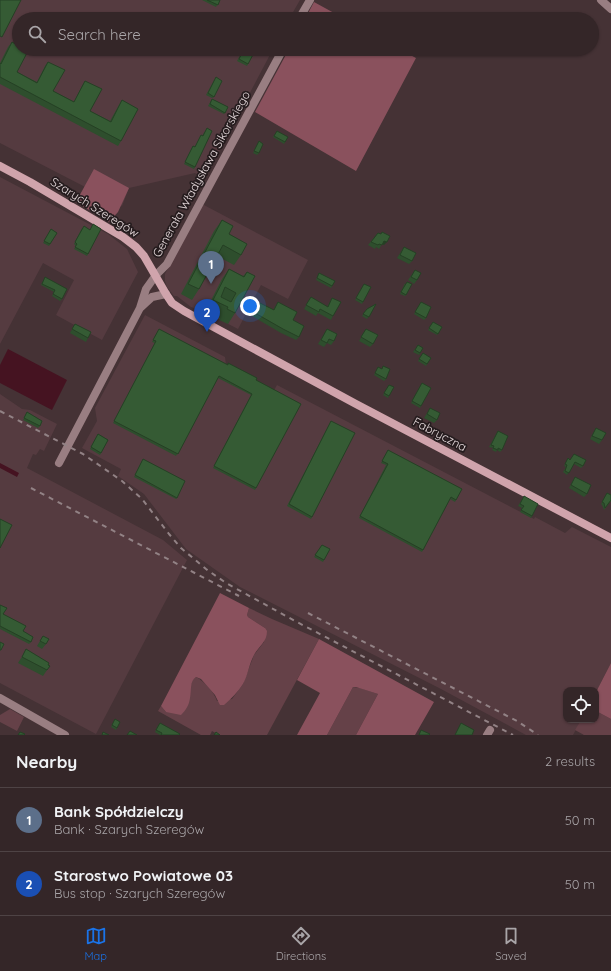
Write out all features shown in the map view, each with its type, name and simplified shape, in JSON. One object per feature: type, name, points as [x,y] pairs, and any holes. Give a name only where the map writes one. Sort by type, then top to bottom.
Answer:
[{"type":"street","points":[[303,12],[310,0]]},
{"type":"street","points":[[602,0],[611,9]]},
{"type":"street","name":"Generała Władysława Sikorskiego","points":[[59,463],[140,308],[146,289],[156,275],[167,264],[279,56]]},
{"type":"street","name":"Szarych Szeregów","points":[[0,166],[123,237],[136,247],[144,256],[172,303],[184,311],[259,351]]},
{"type":"street","name":"Generała Władysława Sikorskiego","points":[[140,308],[152,297],[166,294]]},
{"type":"street","name":"Fabryczna","points":[[259,351],[356,404],[611,538]]},
{"type":"street","points":[[0,698],[52,732],[65,735]]},
{"type":"shaded area","points":[[0,0],[300,0],[293,12],[12,12],[12,56],[269,56],[205,178],[195,173],[129,188],[122,206],[0,143]]},
{"type":"shaded area","points":[[314,2],[332,12],[309,12]]},
{"type":"shaded area","points":[[285,56],[412,56],[416,58],[356,171],[255,112]]},
{"type":"shaded area","points":[[94,169],[129,188],[118,212],[109,222],[76,202]]},
{"type":"shaded area","points":[[0,177],[108,234],[127,249],[138,272],[102,340],[56,315],[74,280],[43,263],[0,344]]},
{"type":"shaded area","points":[[202,204],[308,260],[288,299],[261,285],[238,329],[203,311],[191,307],[177,296],[174,296],[167,287],[165,281],[165,274]]},
{"type":"shaded area","points":[[145,315],[225,357],[226,365],[273,392],[277,385],[534,519],[535,517],[565,533],[572,527],[611,547],[611,663],[599,687],[563,687],[563,723],[579,723],[573,735],[526,735],[441,689],[240,587],[186,549],[144,494],[118,476],[121,469],[82,448],[97,421],[95,408]]},
{"type":"shaded area","points":[[8,349],[67,380],[52,410],[0,383],[0,365]]},
{"type":"shaded area","points":[[0,394],[22,409],[30,410],[57,424],[44,451],[40,449],[36,455],[33,454],[27,468],[163,540],[187,560],[96,734],[0,683]]},
{"type":"shaded area","points":[[0,463],[19,473],[17,477],[0,468]]},
{"type":"shaded area","points":[[220,593],[249,608],[247,615],[248,617],[265,628],[267,631],[266,638],[254,655],[243,684],[224,705],[220,705],[215,695],[201,679],[196,677],[192,681],[189,703],[183,713],[181,715],[166,712],[161,706]]},
{"type":"shaded area","points":[[249,608],[319,639],[267,735],[219,735],[212,731],[210,735],[201,735],[158,711],[161,706],[166,712],[190,697],[191,683],[196,677],[208,687],[214,694],[217,701],[232,699],[243,684],[254,655],[264,642],[265,628],[248,617],[247,615]]},
{"type":"shaded area","points":[[319,639],[434,702],[415,735],[356,735],[378,694],[353,687],[327,735],[297,735],[320,693],[297,680]]},
{"type":"shaded area","points":[[611,663],[611,719],[599,713],[599,687]]},
{"type":"shaded area","points":[[353,687],[378,694],[356,735],[327,735]]},
{"type":"shaded area","points":[[10,709],[24,717],[17,731],[0,722],[0,715]]},
{"type":"shaded area","points":[[599,713],[611,719],[611,735],[584,735],[575,730],[579,723],[599,723]]},
{"type":"building","points":[[0,0],[21,0],[15,12],[12,12],[12,18],[2,37],[0,36]]},
{"type":"building","points":[[207,0],[220,0],[218,5]]},
{"type":"building","points":[[12,42],[12,56],[25,56],[17,72],[37,83],[48,62],[65,70],[53,91],[74,102],[85,81],[102,89],[90,111],[111,122],[122,100],[138,109],[121,141],[0,77],[0,63],[1,64]]},
{"type":"building","points":[[240,56],[252,56],[248,64],[239,59]]},
{"type":"building","points":[[216,77],[222,81],[214,97],[208,93]]},
{"type":"building","points":[[212,99],[228,107],[225,113],[210,104]]},
{"type":"building","points":[[207,128],[212,131],[195,167],[185,162],[193,146],[195,147],[201,135],[203,136]]},
{"type":"building","points":[[277,131],[288,137],[285,142],[274,136]]},
{"type":"building","points":[[259,141],[263,144],[259,153],[254,151]]},
{"type":"building","points":[[222,220],[233,226],[229,234],[247,244],[241,255],[223,245],[199,289],[188,284]]},
{"type":"building","points":[[93,224],[101,229],[88,254],[75,247],[77,244],[75,242],[84,226],[90,230]]},
{"type":"building","points":[[51,229],[57,233],[50,244],[44,241]]},
{"type":"building","points":[[382,232],[390,236],[387,242],[384,241],[382,245],[378,245],[371,242],[378,233],[381,234]]},
{"type":"building","points":[[404,247],[416,253],[412,261],[400,255]]},
{"type":"building","points":[[229,269],[244,277],[247,272],[255,276],[235,313],[227,309],[228,307],[213,300]],"holes":[[[225,287],[236,293],[231,302],[221,297]]]},
{"type":"building","points":[[415,270],[421,273],[417,280],[411,277]]},
{"type":"building","points":[[319,273],[335,281],[332,286],[317,278]]},
{"type":"building","points":[[45,277],[67,289],[62,299],[53,294],[55,290],[42,284]]},
{"type":"building","points":[[407,282],[412,284],[406,295],[401,292]]},
{"type":"building","points":[[364,284],[371,287],[363,302],[356,298]]},
{"type":"building","points":[[311,297],[328,307],[332,298],[341,302],[333,316],[320,309],[319,312],[306,305]]},
{"type":"building","points":[[278,302],[297,312],[293,320],[304,326],[299,337],[255,313],[260,303],[274,310]]},
{"type":"building","points":[[421,302],[431,307],[426,318],[415,312]]},
{"type":"building","points":[[376,304],[369,317],[363,314],[367,309]]},
{"type":"building","points":[[433,322],[442,327],[438,334],[429,328]]},
{"type":"building","points":[[75,324],[91,332],[88,338],[72,329]]},
{"type":"building","points":[[159,329],[228,365],[228,363],[257,378],[256,380],[301,404],[256,488],[214,466],[252,394],[219,376],[178,454],[114,421],[156,341],[153,340]]},
{"type":"building","points":[[327,329],[337,334],[334,341],[329,339],[327,343],[321,340]]},
{"type":"building","points":[[366,329],[378,335],[373,344],[361,337]]},
{"type":"building","points":[[418,345],[423,348],[420,353],[415,350]]},
{"type":"building","points":[[423,353],[431,358],[427,364],[419,359]]},
{"type":"building","points":[[383,366],[390,369],[386,379],[375,373],[378,367],[382,369]]},
{"type":"building","points":[[422,383],[431,388],[421,406],[412,401]]},
{"type":"building","points":[[389,385],[394,387],[389,396],[384,393]]},
{"type":"building","points":[[430,408],[440,413],[437,420],[427,414]]},
{"type":"building","points":[[27,412],[42,421],[40,426],[24,418]]},
{"type":"building","points":[[331,421],[355,433],[312,517],[289,504]]},
{"type":"building","points":[[596,428],[606,433],[602,440],[592,436]]},
{"type":"building","points":[[498,431],[508,436],[502,450],[493,448],[494,446],[491,445]]},
{"type":"building","points":[[98,434],[108,440],[101,453],[91,447]]},
{"type":"building","points":[[388,450],[462,489],[456,500],[451,497],[423,550],[360,516],[388,464],[382,461]]},
{"type":"building","points":[[574,454],[586,460],[583,466],[575,462],[569,473],[565,471],[567,465],[565,464],[568,458],[570,460]]},
{"type":"building","points":[[143,459],[185,481],[177,498],[135,475]]},
{"type":"building","points":[[575,477],[591,485],[587,494],[571,485]]},
{"type":"building","points":[[607,493],[611,495],[611,500],[605,508],[604,503],[602,502]]},
{"type":"building","points":[[524,496],[538,504],[532,516],[521,510],[524,506],[520,504]]},
{"type":"building","points":[[0,519],[12,525],[0,548]]},
{"type":"building","points":[[322,545],[330,549],[324,560],[315,555]]},
{"type":"building","points":[[0,605],[7,608],[3,614],[26,626],[23,631],[33,637],[31,642],[0,626]]},
{"type":"building","points":[[43,636],[49,639],[46,644],[40,641]]},
{"type":"building","points":[[0,642],[4,644],[1,650],[0,650]]},
{"type":"building","points":[[26,649],[49,663],[48,665],[50,666],[47,670],[22,657]]},
{"type":"building","points":[[115,719],[120,722],[117,728],[112,725]]},
{"type":"building","points":[[160,723],[180,734],[161,735],[162,733],[156,730]]},
{"type":"building","points":[[461,723],[474,730],[472,735],[455,735]]},
{"type":"building","points":[[421,730],[430,734],[419,735]]},
{"type":"building","points":[[130,731],[137,735],[127,735]]},
{"type":"building","points":[[20,732],[25,734],[18,735]]},
{"type":"building","points":[[103,732],[109,735],[102,735]]},
{"type":"railway","points":[[0,411],[83,454],[122,481],[142,499],[181,548],[206,569],[226,583],[295,621],[513,735]]},
{"type":"railway","points":[[31,488],[239,596]]},
{"type":"railway","points":[[308,613],[517,721],[538,735]]},
{"type":"place","name":"Bank Spółdzielczy","points":[[211,284]]},
{"type":"place","name":"Starostwo Powiatowe 03","points":[[207,332]]}]
